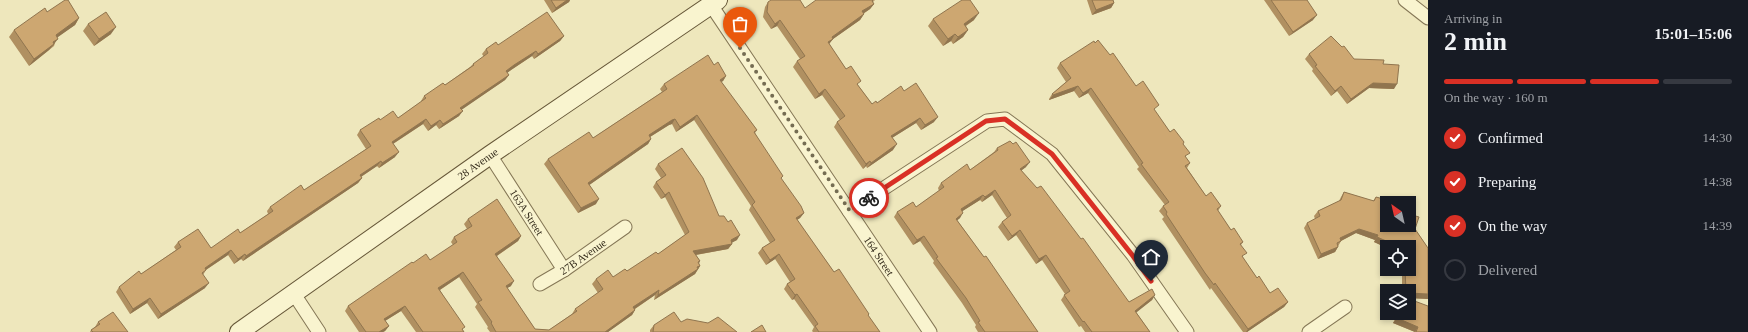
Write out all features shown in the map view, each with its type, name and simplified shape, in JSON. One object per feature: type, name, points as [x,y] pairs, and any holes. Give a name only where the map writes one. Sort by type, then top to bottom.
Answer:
[{"type":"street","points":[[1404,0],[1428,18]]},
{"type":"street","name":"28 Avenue","points":[[239,332],[490,155],[712,2]]},
{"type":"street","name":"164 Street","points":[[712,2],[930,332]]},
{"type":"street","points":[[850,211],[986,121],[1005,119],[1052,154],[1133,256],[1187,332]]},
{"type":"street","name":"163A Street","points":[[490,155],[564,270]]},
{"type":"street","name":"27B Avenue","points":[[540,284],[564,270],[625,226]]},
{"type":"street","points":[[294,294],[319,332]]},
{"type":"street","points":[[1309,332],[1345,307]]},
{"type":"building","points":[[65,0],[68,0],[79,18],[56,35],[58,39],[53,42],[54,44],[34,59],[14,30],[45,8],[47,12]]},
{"type":"building","points":[[551,0],[567,0],[556,8]]},
{"type":"building","points":[[771,0],[800,0],[805,8],[816,0],[873,0],[872,1],[874,4],[862,11],[864,14],[832,37],[833,39],[828,42],[846,69],[851,66],[861,81],[857,84],[872,104],[876,101],[877,103],[901,86],[904,91],[916,83],[938,117],[925,125],[920,118],[891,136],[897,144],[871,163],[870,161],[866,164],[837,122],[845,116],[825,89],[819,94],[797,61],[805,56],[780,20],[775,24],[767,12],[768,2]]},
{"type":"building","points":[[962,0],[970,0],[979,13],[964,24],[968,30],[958,37],[955,34],[948,39],[933,19]]},
{"type":"building","points":[[1092,0],[1113,0],[1114,3],[1096,10]]},
{"type":"building","points":[[1271,0],[1307,0],[1317,15],[1293,32]]},
{"type":"building","points":[[106,12],[116,27],[99,39],[88,24]]},
{"type":"building","points":[[547,12],[564,36],[538,54],[536,51],[514,65],[506,71],[509,75],[460,108],[463,111],[443,124],[440,120],[431,126],[426,119],[392,142],[399,152],[382,163],[381,161],[360,175],[362,178],[246,256],[245,254],[238,259],[231,250],[205,268],[206,270],[202,273],[209,283],[161,314],[150,298],[133,309],[119,287],[139,271],[141,274],[181,247],[178,242],[198,229],[211,248],[238,229],[240,233],[273,211],[270,207],[301,185],[304,190],[371,146],[360,130],[379,118],[380,120],[393,111],[398,118],[426,98],[424,96],[443,83],[445,85],[474,65],[473,64],[488,53],[486,49],[496,42],[498,45]]},
{"type":"building","points":[[1331,36],[1342,47],[1344,46],[1354,59],[1384,60],[1383,64],[1399,65],[1397,84],[1373,83],[1351,99],[1341,86],[1335,91],[1315,66],[1317,65],[1309,54]]},
{"type":"building","points":[[1098,40],[1110,55],[1113,53],[1136,86],[1143,81],[1159,105],[1154,109],[1170,132],[1174,129],[1190,153],[1185,156],[1190,163],[1185,166],[1206,196],[1211,192],[1221,206],[1217,209],[1231,230],[1234,228],[1243,242],[1240,244],[1247,253],[1242,256],[1257,278],[1259,276],[1270,293],[1278,288],[1288,302],[1248,329],[1215,283],[1214,285],[1205,273],[1166,214],[1167,212],[1163,206],[1169,202],[1141,164],[1143,163],[1091,88],[1083,93],[1078,86],[1053,95],[1052,94],[1071,78],[1060,63],[1094,41],[1095,43]]},
{"type":"building","points":[[708,55],[714,65],[718,62],[726,76],[720,80],[757,130],[754,132],[783,176],[781,178],[801,206],[804,213],[796,218],[834,272],[839,269],[880,332],[819,332],[815,326],[818,324],[797,294],[795,295],[787,284],[795,279],[779,254],[770,260],[762,248],[775,240],[752,205],[755,202],[697,115],[680,127],[675,119],[672,120],[649,135],[651,139],[588,183],[599,199],[581,208],[548,159],[589,132],[593,138],[667,89],[664,84]]},
{"type":"building","points":[[1010,141],[1013,144],[1016,142],[1030,162],[1020,169],[1037,188],[1041,186],[1081,239],[1083,238],[1129,302],[1152,289],[1155,295],[1135,311],[1150,332],[1092,332],[1064,295],[1070,291],[1046,255],[1039,259],[1020,230],[1012,236],[1002,222],[1011,215],[995,190],[985,197],[983,195],[961,209],[963,213],[956,219],[984,257],[986,256],[1038,332],[985,332],[978,322],[980,321],[966,298],[936,258],[938,257],[924,236],[917,240],[897,212],[913,202],[916,207],[944,187],[941,183],[967,164],[970,170],[998,150],[997,148]]},
{"type":"building","points":[[682,148],[703,178],[719,216],[724,216],[728,222],[731,220],[740,235],[731,240],[732,244],[693,251],[700,261],[698,262],[700,266],[697,267],[698,269],[658,295],[659,290],[633,307],[635,310],[605,332],[496,332],[491,323],[492,322],[478,302],[482,300],[463,272],[438,288],[465,327],[462,329],[464,332],[423,332],[405,306],[384,319],[389,326],[379,332],[366,332],[348,306],[412,262],[413,263],[426,254],[430,260],[457,242],[454,237],[472,226],[468,219],[497,199],[521,236],[495,254],[514,281],[506,286],[535,329],[549,330],[577,311],[575,309],[603,289],[596,279],[608,270],[613,277],[625,269],[627,271],[656,252],[658,254],[689,232],[669,192],[665,195],[656,182],[666,175],[658,164]]},
{"type":"building","points":[[1344,192],[1374,201],[1376,197],[1380,198],[1380,232],[1416,232],[1416,230],[1428,248],[1428,294],[1416,293],[1416,284],[1406,284],[1405,276],[1416,276],[1416,240],[1384,240],[1377,237],[1378,235],[1359,229],[1340,238],[1341,241],[1337,243],[1338,247],[1321,254],[1307,223],[1320,216],[1318,211],[1341,200]]},
{"type":"building","points":[[1416,216],[1419,217],[1416,226]]},
{"type":"building","points":[[1416,302],[1428,306],[1428,332],[1416,332],[1418,327],[1402,320],[1416,320]]},
{"type":"building","points":[[113,312],[128,332],[93,332],[91,330],[100,324],[98,322]]},
{"type":"building","points":[[674,312],[681,322],[687,319],[708,323],[718,317],[737,332],[653,332],[654,325]]},
{"type":"building","points":[[762,325],[766,332],[751,332]]},
{"type":"way so far","points":[[740,48],[850,211],[869,198]]},
{"type":"route","points":[[869,198],[986,121],[1005,119],[1052,154],[1151,281]]}]
